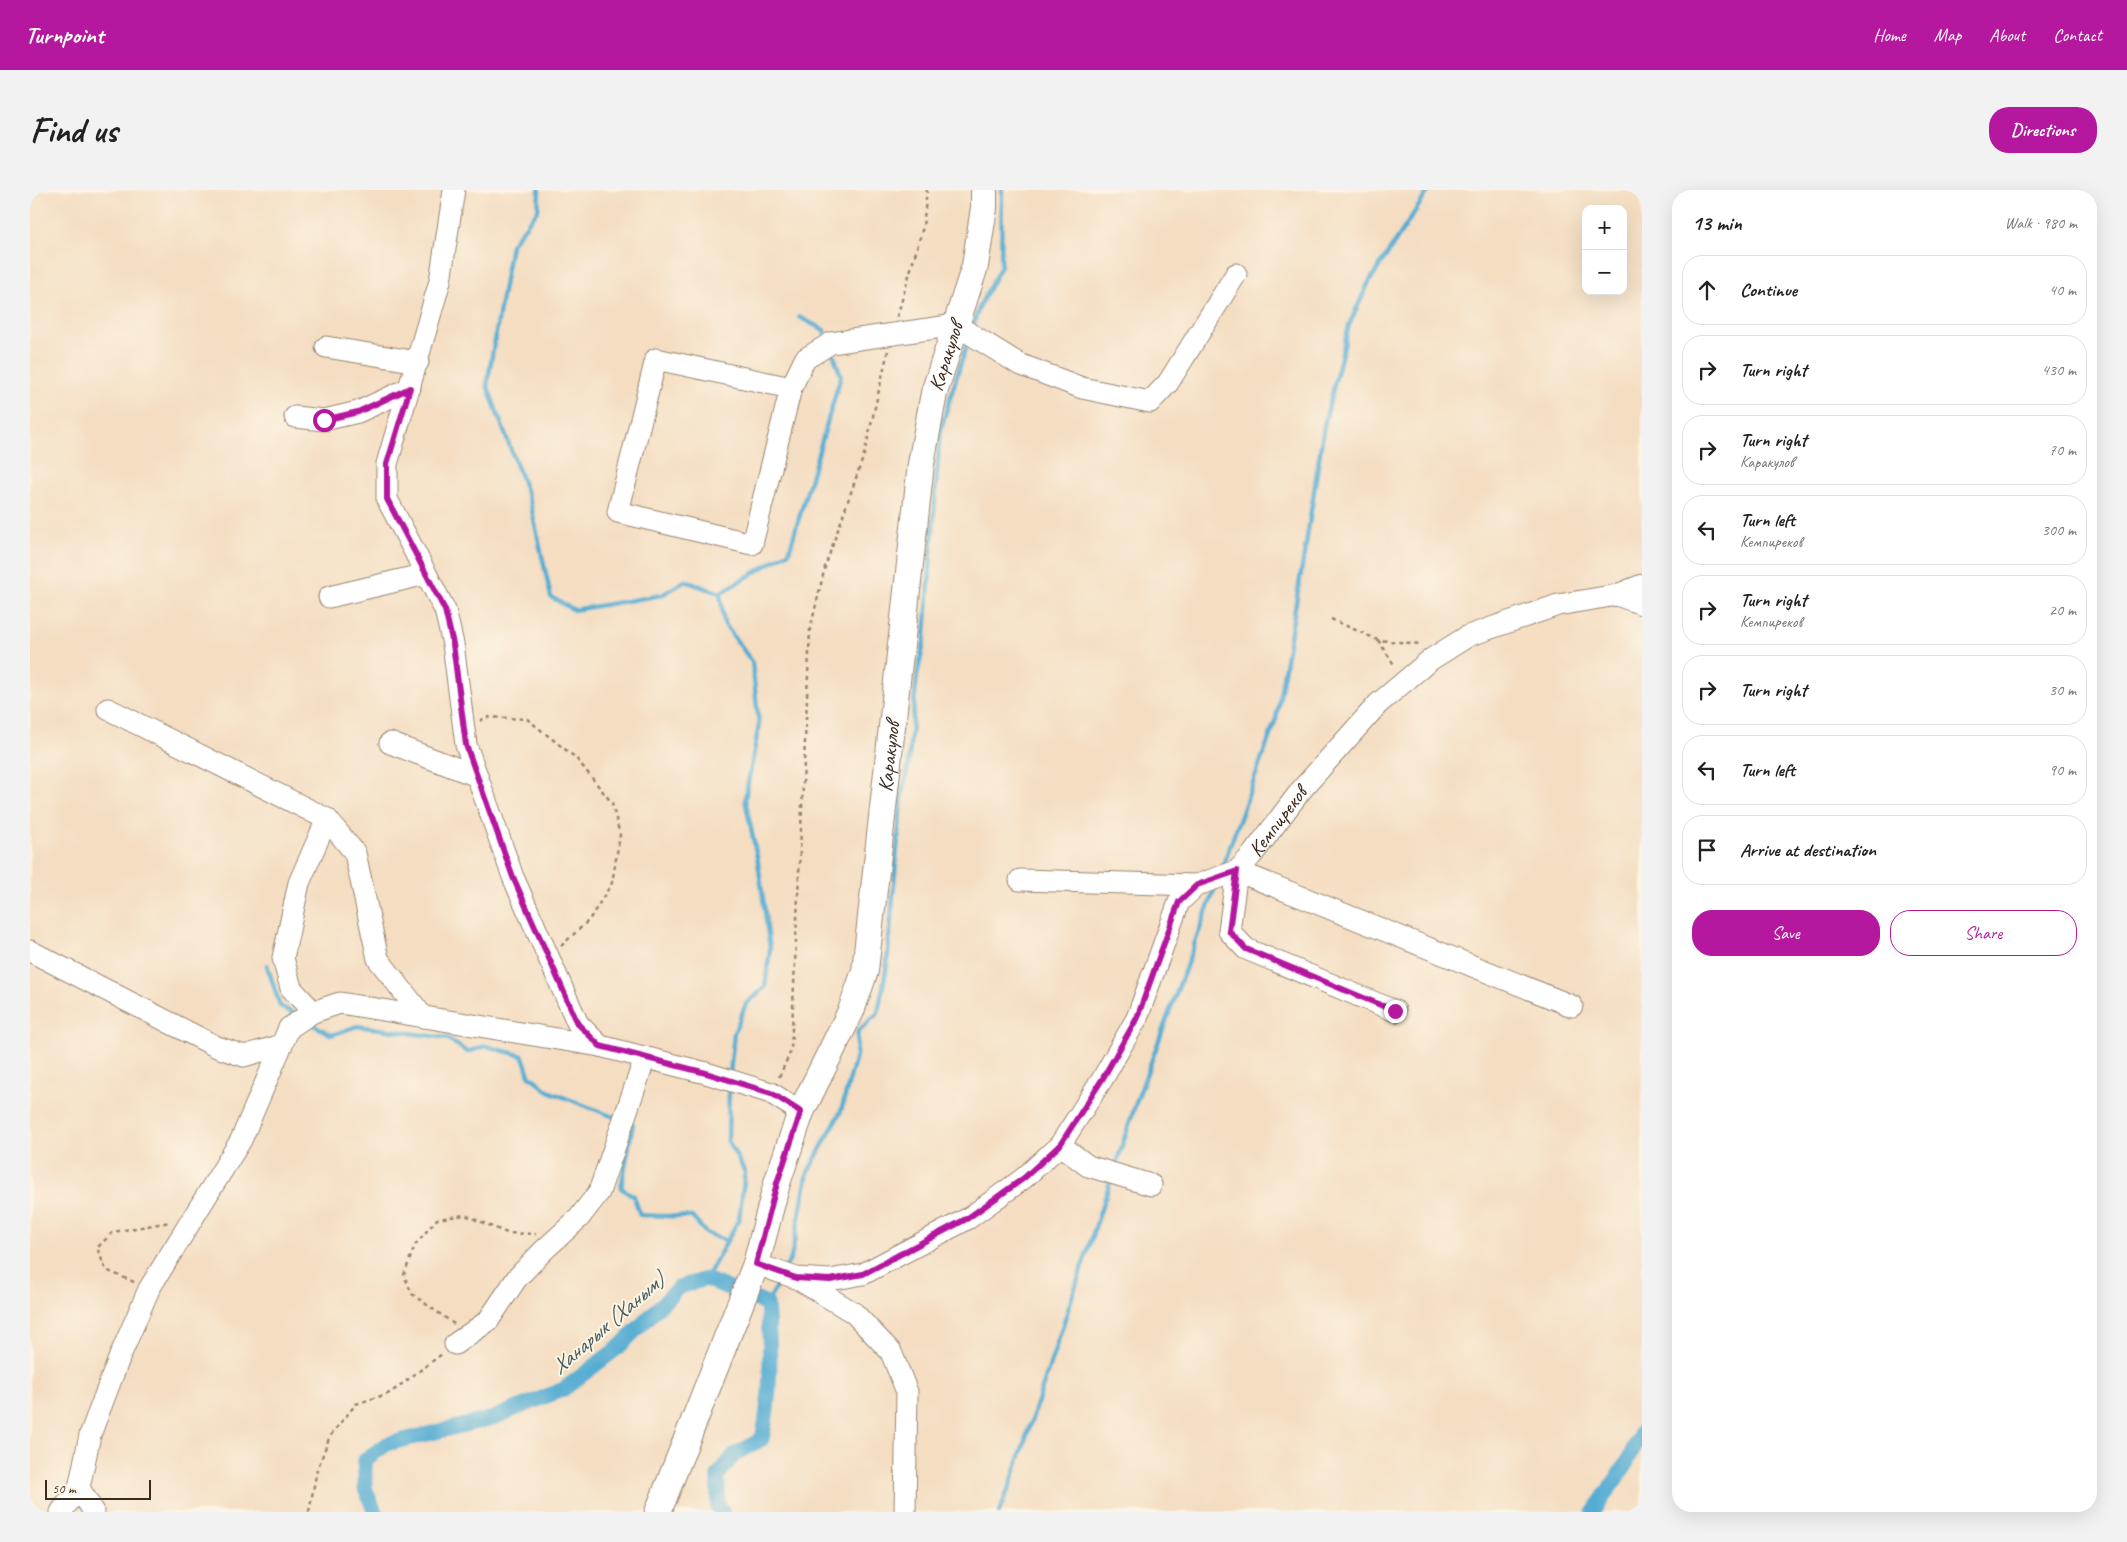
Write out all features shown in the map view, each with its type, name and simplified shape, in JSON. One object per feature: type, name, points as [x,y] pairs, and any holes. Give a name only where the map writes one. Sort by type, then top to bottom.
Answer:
[{"type":"main road","name":"Каракулов","points":[[658,1512],[752,1273],[777,1183],[801,1112],[851,1011],[865,970],[921,464],[934,393],[975,266],[984,208],[984,190]]},
{"type":"street","points":[[454,190],[440,280],[418,362],[387,464],[387,499],[445,610],[453,644],[466,745],[513,877],[578,1024],[600,1046]]},
{"type":"street","points":[[791,388],[656,359],[618,512],[752,544],[791,388],[805,359],[831,343],[956,326],[1019,364],[1082,388],[1150,402],[1168,383],[1236,274]]},
{"type":"street","points":[[326,346],[418,362]]},
{"type":"street","points":[[294,416],[324,420],[358,412],[410,388]]},
{"type":"street","points":[[329,597],[426,574]]},
{"type":"street","name":"Кемпиреков","points":[[752,1273],[830,1280],[863,1274],[968,1218],[1024,1178],[1060,1145],[1103,1078],[1137,1018],[1179,902],[1202,883],[1234,873],[1252,855],[1302,789],[1378,704],[1430,660],[1468,636],[1558,605],[1617,595],[1642,585]]},
{"type":"street","points":[[1617,595],[1642,604]]},
{"type":"street","points":[[108,709],[327,819],[355,853],[378,959],[423,1017]]},
{"type":"street","points":[[390,743],[477,776]]},
{"type":"street","points":[[313,1012],[291,988],[283,958],[299,883],[327,819]]},
{"type":"street","points":[[1395,1011],[1246,949],[1229,931],[1234,873],[1572,1006]]},
{"type":"street","points":[[1020,880],[1202,883]]},
{"type":"street","points":[[30,951],[218,1048],[244,1056],[282,1045]]},
{"type":"street","points":[[61,1512],[80,1488],[90,1435],[120,1356],[149,1288],[241,1140],[289,1028],[313,1012],[340,1003],[600,1046],[706,1073],[771,1093],[801,1112]]},
{"type":"street","points":[[462,1339],[488,1321],[517,1278],[578,1218],[599,1192],[645,1058]]},
{"type":"street","points":[[1060,1145],[1088,1166],[1151,1185]]},
{"type":"street","points":[[796,1278],[854,1313],[891,1352],[907,1392],[905,1512]]},
{"type":"street","points":[[80,1488],[94,1512]]},
{"type":"path","points":[[771,1093],[791,1051],[810,630],[824,566],[864,455],[892,334],[923,227],[927,190]]},
{"type":"path","points":[[1331,619],[1378,640],[1417,645],[1425,644]]},
{"type":"path","points":[[1378,640],[1396,668],[1394,691]]},
{"type":"path","points":[[464,732],[486,717],[527,719],[576,758],[612,804],[620,835],[612,883],[589,920],[549,958]]},
{"type":"path","points":[[309,1512],[317,1470],[330,1436],[356,1404],[390,1394],[462,1339],[412,1294],[404,1274],[415,1245],[437,1218],[465,1215],[507,1233],[560,1236]]},
{"type":"path","points":[[149,1288],[106,1270],[97,1248],[113,1232],[194,1218]]},
{"type":"waterway","points":[[539,190],[538,210],[511,245],[487,385],[530,501],[551,597],[574,610],[662,595],[685,581],[720,593]]},
{"type":"waterway","points":[[972,328],[980,305],[1001,266],[1002,190]]},
{"type":"waterway","points":[[1222,868],[1276,719],[1324,426],[1349,325],[1369,282],[1429,190]]},
{"type":"waterway","points":[[799,317],[824,330],[827,338]]},
{"type":"waterway","points":[[786,1267],[791,1258],[808,1172],[841,1111],[856,1056],[858,1031],[878,1013],[887,965],[902,793],[908,767],[917,676],[925,637],[940,431],[968,340]]},
{"type":"waterway","points":[[730,1074],[734,1033],[746,1004],[765,987],[770,949],[758,862],[745,799],[759,725],[752,662],[724,623],[720,593],[789,552],[841,376],[832,350]]},
{"type":"waterway","points":[[1115,1167],[1137,1100],[1216,885]]},
{"type":"waterway","points":[[267,965],[280,1006],[297,1015]]},
{"type":"waterway","points":[[308,1022],[332,1035],[357,1026],[447,1038],[467,1052],[486,1046],[523,1056],[529,1075],[548,1091],[619,1119]]},
{"type":"waterway","points":[[706,1279],[739,1219],[745,1172],[728,1141],[729,1086]]},
{"type":"waterway","points":[[631,1123],[633,1124],[621,1188],[634,1196],[640,1215],[692,1217],[706,1233],[727,1241]]},
{"type":"waterway","points":[[999,1512],[1011,1483],[1111,1179]]},
{"type":"waterway","name":"Ханарык (Ханым)","points":[[375,1512],[365,1488],[365,1460],[387,1444],[493,1418],[564,1389],[619,1347],[679,1287],[706,1279],[767,1304],[770,1355],[769,1389],[762,1439],[735,1454],[718,1475],[718,1508],[723,1512]]},
{"type":"waterway","points":[[767,1304],[780,1279]]},
{"type":"waterway","name":"Ханарык (Ханым)","points":[[1593,1512],[1625,1466],[1642,1431]]},
{"type":"route","points":[[324,420],[358,412],[410,388],[387,464],[387,499],[445,610],[453,644],[466,745],[513,877],[578,1024],[600,1046],[706,1073],[771,1093],[801,1112],[777,1183],[756,1264],[796,1278],[830,1280],[863,1274],[968,1218],[1024,1178],[1060,1145],[1103,1078],[1137,1018],[1179,902],[1197,885],[1237,871],[1229,931],[1246,949],[1395,1011]]}]
